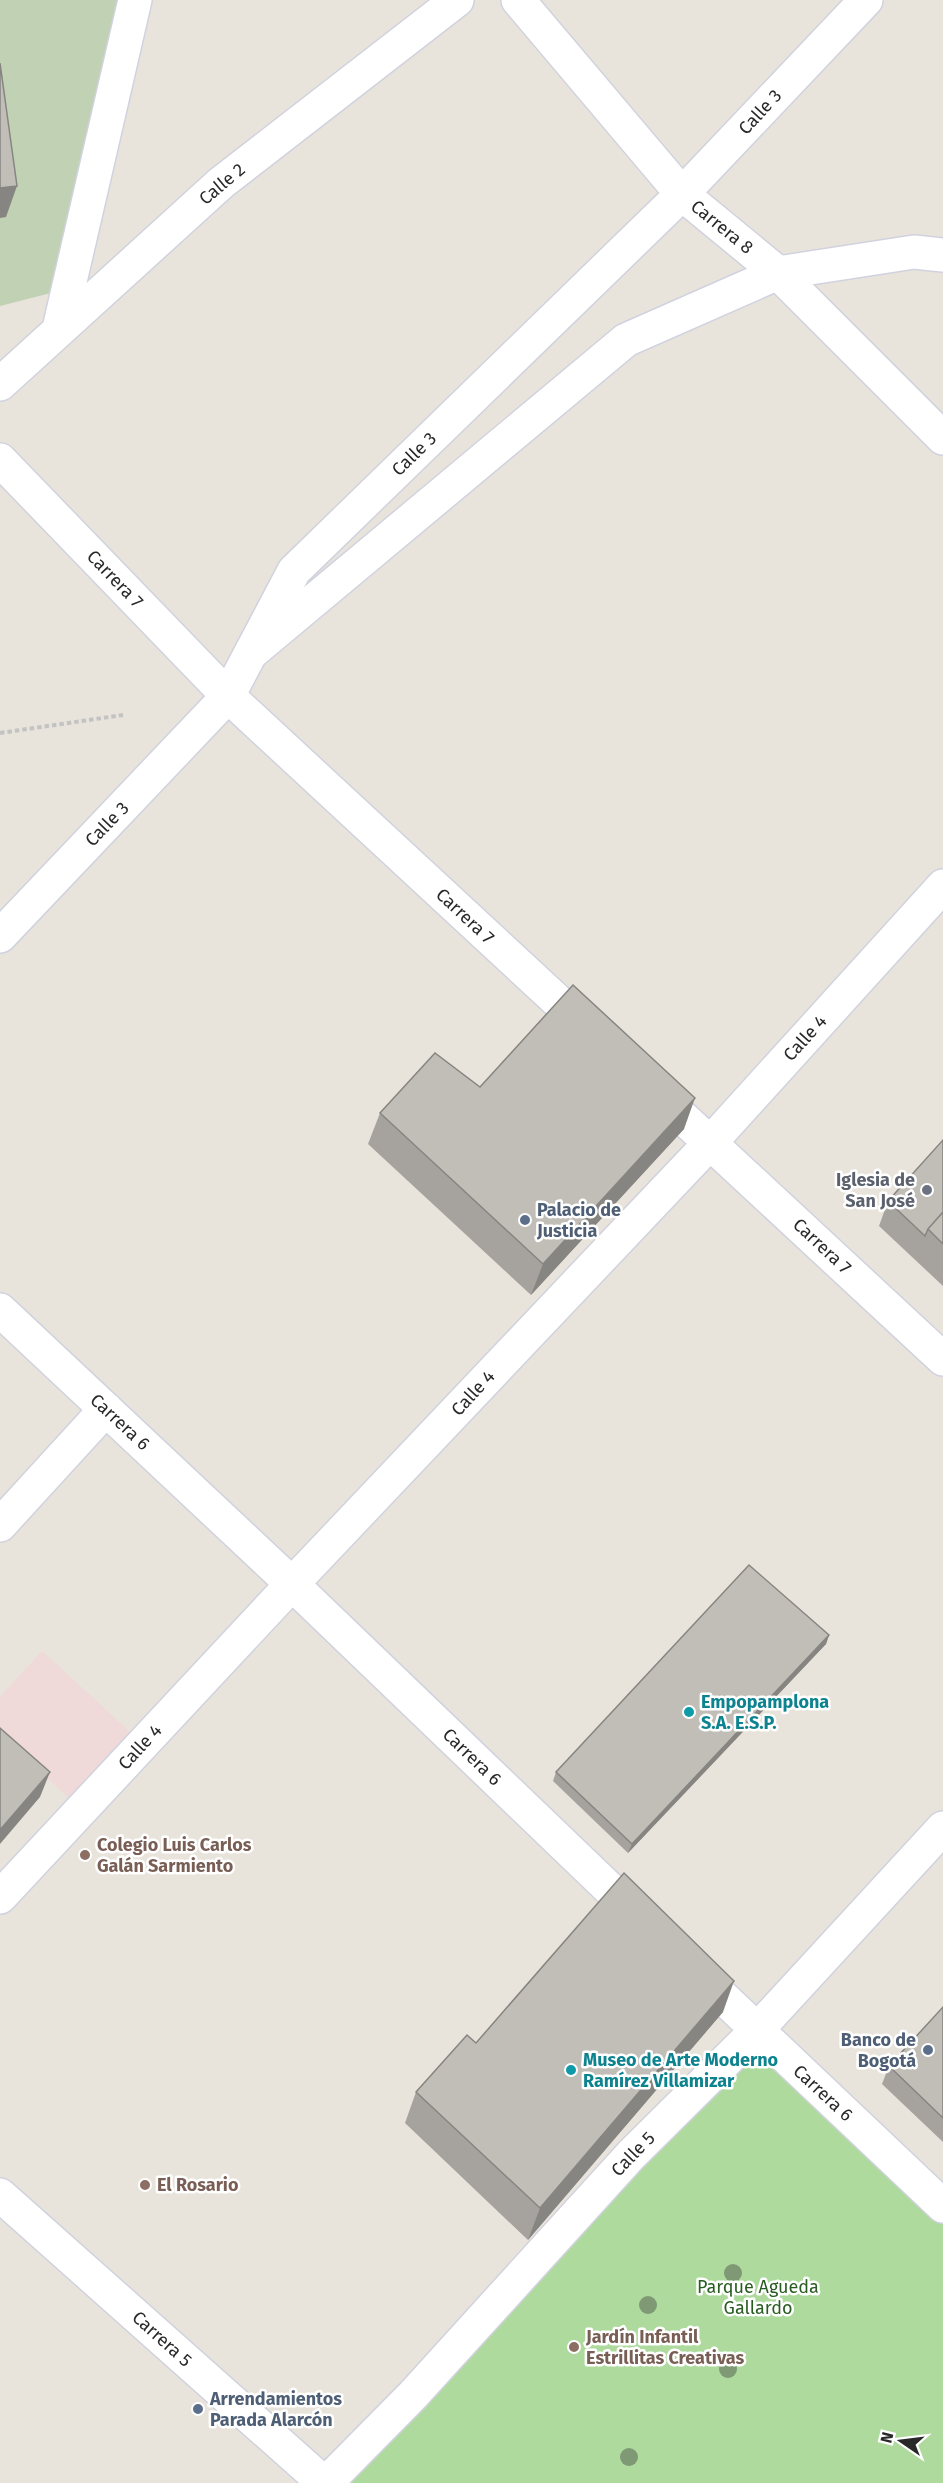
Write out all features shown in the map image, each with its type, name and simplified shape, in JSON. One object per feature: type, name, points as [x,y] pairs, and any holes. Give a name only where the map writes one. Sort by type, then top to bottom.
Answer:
[{"type":"street","points":[[59,329],[135,0]]},
{"type":"street","name":"Calle 2","points":[[0,384],[221,183],[457,0]]},
{"type":"street","name":"Carrera 8","points":[[518,0],[682,194],[778,273],[943,438]]},
{"type":"street","name":"Calle 3","points":[[0,936],[228,696],[294,571],[682,194],[866,0]]},
{"type":"street","points":[[251,653],[626,340],[778,273],[914,252],[943,255]]},
{"type":"street","name":"Carrera 7","points":[[0,460],[228,696],[943,1359]]},
{"type":"street","name":"Calle 4","points":[[0,1897],[292,1584],[710,1143],[943,886]]},
{"type":"street","name":"Carrera 6","points":[[0,1310],[292,1584],[943,2206]]},
{"type":"street","points":[[0,1525],[106,1409]]},
{"type":"street","name":"Calle 5","points":[[325,2483],[413,2395],[631,2155],[757,2030],[943,1828]]},
{"type":"street","name":"Carrera 5","points":[[0,2195],[325,2483]]},
{"type":"path","points":[[0,733],[123,715]]},
{"type":"shaded area","points":[[42,1651],[130,1732],[69,1798],[0,1734],[0,1697]]},
{"type":"green space","points":[[0,0],[122,0],[51,293],[0,306]]},
{"type":"green space","name":"Parque Agueda Gallardo","points":[[757,2030],[943,2207],[943,2483],[326,2483]]},
{"type":"building","points":[[0,63],[17,186],[0,188]]},
{"type":"building","name":"Palacio de Justicia","points":[[573,985],[695,1098],[543,1264],[380,1113],[435,1053],[480,1087]]},
{"type":"building","points":[[943,1140],[943,1212],[925,1236],[888,1201]]},
{"type":"building","points":[[943,1212],[943,1244],[928,1229]]},
{"type":"building","name":"Empopamplona S.A. E.S.P.","points":[[749,1565],[829,1635],[632,1844],[556,1772]]},
{"type":"building","points":[[0,1728],[50,1772],[0,1830]]},
{"type":"building","name":"Museo de Arte Moderno Ramírez Villamizar","points":[[624,1873],[734,1981],[540,2208],[416,2092],[467,2035],[476,2043]]},
{"type":"building","name":"Banco de Bogotá","points":[[943,2007],[943,2118],[889,2066]]},
{"type":"place","name":"Iglesia de San José","points":[[927,1190]]},
{"type":"place","name":"Palacio de Justicia","points":[[525,1220]]},
{"type":"place","name":"Empopamplona S.A. E.S.P.","points":[[689,1712]]},
{"type":"place","name":"Colegio Luis Carlos Galán Sarmiento","points":[[85,1855]]},
{"type":"place","name":"Banco de Bogotá","points":[[928,2050]]},
{"type":"place","name":"Museo de Arte Moderno Ramírez Villamizar","points":[[571,2070]]},
{"type":"place","name":"El Rosario","points":[[145,2185]]},
{"type":"place","name":"Jardín Infantil Estrillitas Creativas","points":[[574,2347]]},
{"type":"place","name":"Arrendamientos Parada Alarcón","points":[[198,2409]]}]
